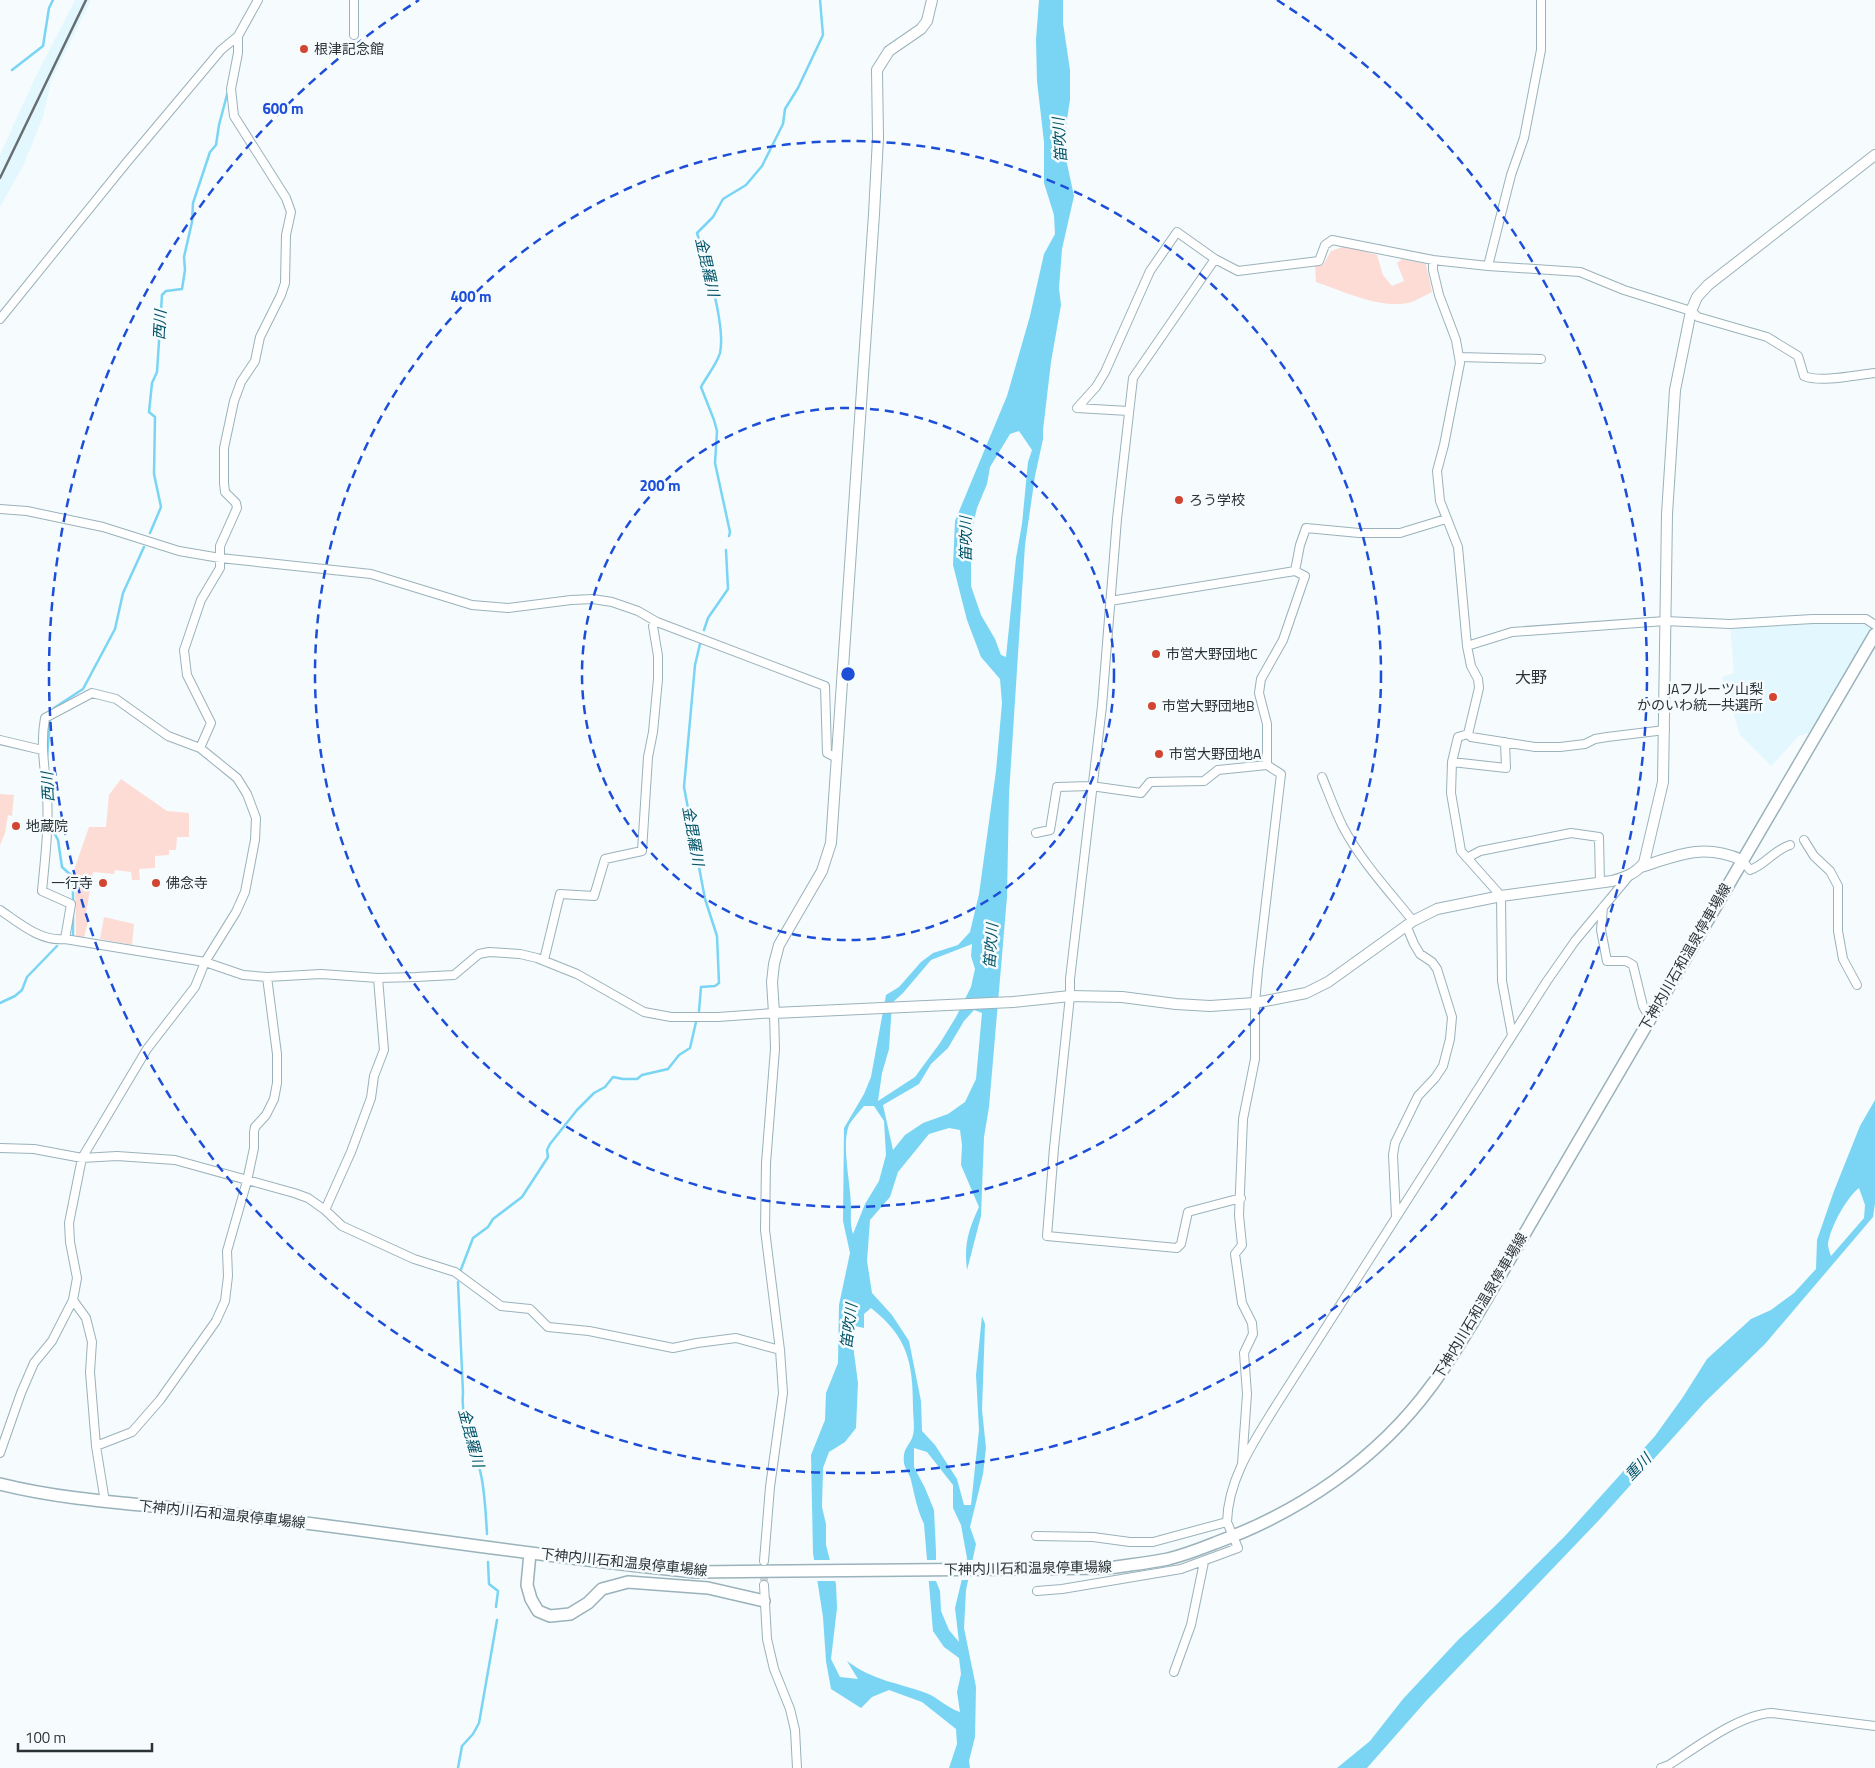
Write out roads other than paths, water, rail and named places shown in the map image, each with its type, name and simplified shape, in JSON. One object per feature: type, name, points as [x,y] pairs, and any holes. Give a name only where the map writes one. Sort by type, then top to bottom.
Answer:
[{"type":"main road","name":"下神内川石和温泉停車場線","points":[[0,1484],[18,1489],[105,1502],[186,1509],[696,1572],[1109,1568],[1168,1559],[1234,1536],[1270,1520],[1328,1485],[1385,1439],[1432,1386],[1473,1322],[1649,1017],[1875,634]]},
{"type":"main road","points":[[530,1552],[527,1585],[531,1599],[538,1611],[550,1616],[570,1614],[588,1603],[602,1590],[628,1582],[708,1588],[764,1601]]},
{"type":"street","points":[[0,319],[127,162],[221,50],[238,36],[258,0]]},
{"type":"street","points":[[354,0],[354,35]]},
{"type":"street","points":[[764,1561],[770,1487],[784,1393],[765,1230],[766,1163],[775,1049],[772,982],[779,945],[822,871],[829,849],[832,829],[874,214],[878,138],[877,70],[889,51],[921,29],[927,21],[932,0]]},
{"type":"street","points":[[1488,266],[1511,175],[1526,129],[1541,50],[1541,0]]},
{"type":"street","points":[[200,748],[211,723],[188,675],[184,650],[201,600],[220,568],[220,546],[237,508],[236,503],[225,492],[224,448],[234,401],[241,382],[255,361],[260,337],[285,283],[286,235],[291,212],[286,198],[234,116],[232,89],[238,53],[238,36]]},
{"type":"street","points":[[1641,867],[1644,863],[1663,782],[1667,514],[1675,390],[1691,311],[1697,297],[1708,285],[1875,156]]},
{"type":"street","points":[[1128,411],[1077,408],[1096,388],[1105,372],[1150,270],[1178,232],[1215,259],[1238,271],[1320,261],[1325,245],[1332,240],[1433,260],[1488,266],[1580,272],[1624,290],[1691,311],[1698,317],[1767,337],[1798,356],[1804,376],[1808,378],[1875,373]]},
{"type":"street","points":[[1215,259],[1133,378],[1117,519],[1102,706],[1091,786],[1070,979],[1070,996],[1047,1236],[1177,1248],[1181,1244],[1188,1212],[1241,1198]]},
{"type":"street","points":[[1433,260],[1433,270],[1456,340],[1460,363],[1437,471],[1440,501],[1458,547],[1460,584],[1470,666],[1478,679],[1479,688],[1468,734]]},
{"type":"street","points":[[1459,357],[1541,359]]},
{"type":"street","points":[[0,509],[27,511],[103,526],[179,552],[371,574],[472,605],[508,608],[571,600],[612,602],[638,611],[657,622],[825,686],[827,753],[837,758]]},
{"type":"street","points":[[1295,571],[1300,545],[1306,528],[1400,533],[1446,519]]},
{"type":"street","points":[[1110,601],[1295,571],[1305,576],[1283,640],[1261,679],[1259,693],[1267,724],[1267,765]]},
{"type":"street","points":[[1467,646],[1512,632],[1665,620],[1730,624],[1813,619],[1866,619],[1875,625]]},
{"type":"street","points":[[544,960],[560,894],[594,896],[605,859],[642,851],[648,757],[653,732],[658,679],[658,656],[654,626],[657,622]]},
{"type":"street","points":[[0,1454],[34,1362],[52,1341],[73,1300],[77,1278],[70,1242],[70,1223],[82,1158],[147,1049],[195,988],[205,962],[236,912],[245,892],[255,840],[256,818],[247,794],[237,778],[200,748],[168,736],[116,699],[92,693],[44,718],[42,732],[47,804],[42,891],[71,904],[66,939]]},
{"type":"street","points":[[1468,734],[1471,737],[1535,747],[1560,747],[1585,744],[1595,739],[1607,737],[1665,730]]},
{"type":"street","points":[[1468,734],[1458,737],[1452,762],[1451,793],[1461,851],[1501,896],[1502,981],[1512,1035]]},
{"type":"street","points":[[0,740],[42,750]]},
{"type":"street","points":[[1452,762],[1506,768],[1505,742]]},
{"type":"street","points":[[1036,833],[1050,830],[1057,787],[1091,786],[1141,793],[1150,782],[1204,781],[1218,770],[1267,765],[1281,774],[1258,970],[1255,1003],[1255,1059],[1243,1119],[1241,1198],[1238,1215],[1242,1245],[1236,1254],[1236,1270],[1242,1303],[1252,1323],[1254,1334],[1244,1353],[1247,1394],[1242,1464]]},
{"type":"street","points":[[1322,777],[1344,829],[1409,923],[1414,944],[1420,954],[1432,962],[1437,969],[1452,1017],[1450,1039],[1443,1066],[1418,1096],[1394,1143],[1396,1217]]},
{"type":"street","points":[[1467,858],[1480,851],[1554,836],[1571,833],[1592,835],[1599,837],[1600,883]]},
{"type":"street","points":[[1804,840],[1814,856],[1830,871],[1838,886],[1838,931],[1843,960],[1857,985]]},
{"type":"street","points":[[1037,1591],[1181,1569],[1238,1548],[1227,1522],[1232,1490],[1242,1464],[1277,1404],[1396,1217],[1547,981],[1575,941],[1629,876],[1641,867],[1679,854],[1702,850],[1728,854],[1742,860],[1750,870],[1757,867],[1783,847],[1790,845]]},
{"type":"street","points":[[0,910],[36,933],[57,940],[66,939],[205,962],[242,975],[321,974],[378,978],[416,978],[454,974],[479,954],[488,952],[520,954],[544,960],[577,974],[644,1012],[671,1017],[718,1017],[1013,1002],[1070,996],[1122,997],[1210,1006],[1255,1003],[1306,993],[1328,982],[1409,923],[1437,909],[1501,896],[1600,883],[1629,876]]},
{"type":"street","points":[[1603,907],[1601,930],[1607,961],[1626,962],[1633,965],[1643,1006],[1649,1017]]},
{"type":"street","points":[[96,1446],[132,1432],[160,1400],[216,1321],[225,1301],[228,1276],[227,1251],[247,1181],[254,1148],[255,1127],[266,1115],[274,1099],[278,1083],[277,1054],[267,976]]},
{"type":"street","points":[[325,1210],[351,1152],[371,1098],[374,1076],[384,1050],[378,978]]},
{"type":"street","points":[[0,1148],[34,1149],[82,1158],[117,1156],[175,1160],[294,1193],[308,1198],[325,1210],[342,1226],[414,1259],[455,1272],[501,1306],[530,1310],[548,1327],[589,1331],[673,1348],[736,1338],[780,1350]]},
{"type":"street","points":[[73,1300],[86,1318],[92,1342],[90,1372],[96,1446],[105,1502]]},
{"type":"street","points":[[1036,1536],[1093,1536],[1130,1542],[1153,1542],[1227,1522]]},
{"type":"street","points":[[1174,1672],[1191,1625],[1204,1562]]},
{"type":"street","points":[[764,1585],[767,1639],[774,1669],[790,1709],[795,1730],[797,1768]]},
{"type":"street","points":[[1661,1768],[1745,1718],[1760,1713],[1875,1726]]},
{"type":"water","name":"笛吹川","points":[[1039,0],[1063,0],[1063,23],[1070,70],[1070,100],[1063,145],[1074,196],[1062,249],[1059,288],[1061,305],[1051,362],[1043,439],[1035,476],[1025,545],[1009,794],[1007,897],[989,1107],[984,1137],[981,1216],[967,1270],[966,1253],[968,1238],[979,1207],[961,1165],[962,1145],[960,1130],[949,1128],[929,1134],[898,1172],[890,1197],[870,1220],[867,1261],[872,1293],[892,1315],[909,1341],[921,1401],[922,1431],[935,1445],[957,1479],[964,1505],[971,1505],[979,1430],[976,1375],[982,1316],[985,1324],[982,1410],[986,1448],[983,1474],[970,1527],[976,1544],[966,1590],[964,1628],[976,1687],[975,1737],[969,1761],[970,1768],[949,1768],[957,1744],[956,1729],[922,1702],[889,1690],[872,1697],[861,1708],[831,1689],[826,1661],[823,1617],[813,1553],[811,1455],[825,1420],[826,1393],[838,1363],[839,1305],[850,1253],[843,1221],[844,1128],[864,1094],[871,1077],[886,995],[899,987],[921,962],[933,953],[958,945],[970,932],[979,894],[996,771],[1002,703],[1000,679],[981,657],[967,620],[953,565],[955,521],[1007,396],[1030,316],[1044,254],[1055,234],[1054,215],[1044,183],[1044,142],[1037,81],[1036,40]],"holes":[[[1019,431],[1032,450],[1028,462],[1006,657],[1001,655],[995,639],[981,615],[971,586],[971,533],[977,508],[987,484],[990,467],[1010,434]],[[972,944],[971,956],[975,969],[971,987],[956,1017],[915,1077],[878,1101],[882,1073],[889,1049],[892,1003],[931,960]],[[974,1010],[982,1013],[976,1079],[965,1102],[948,1114],[923,1123],[905,1135],[893,1150],[883,1105],[919,1084],[931,1064],[948,1048],[964,1021]],[[864,1106],[874,1106],[884,1121],[886,1155],[879,1181],[865,1204],[853,1234],[846,1143],[849,1125]],[[871,1308],[893,1330],[906,1352],[912,1377],[914,1429],[912,1438],[904,1453],[904,1463],[924,1524],[933,1631],[944,1647],[959,1658],[961,1674],[957,1692],[960,1712],[931,1695],[876,1677],[847,1661],[858,1679],[840,1677],[831,1659],[837,1608],[836,1584],[826,1545],[826,1524],[822,1507],[823,1468],[829,1452],[845,1442],[856,1428],[858,1383],[852,1338],[855,1326],[864,1328],[864,1314]],[[914,1448],[927,1452],[953,1485],[953,1508],[961,1525],[967,1558],[955,1608],[959,1642],[949,1630],[941,1611],[940,1591],[936,1581],[934,1510],[914,1467]]]},
{"type":"water","name":"重川","points":[[1875,1100],[1875,1203],[1873,1217],[1765,1344],[1705,1402],[1600,1519],[1426,1701],[1367,1768],[1337,1768],[1370,1741],[1403,1699],[1459,1639],[1565,1536],[1655,1436],[1707,1359],[1751,1319],[1771,1310],[1794,1293],[1816,1269],[1817,1240],[1860,1126]],"holes":[[[1859,1188],[1865,1205],[1864,1218],[1831,1256],[1828,1244],[1829,1237],[1839,1214]]]},
{"type":"waterway","points":[[12,70],[43,46],[49,8],[53,0]]},
{"type":"waterway","name":"金毘羅川","points":[[729,536],[730,532],[715,463],[717,431],[701,387],[720,353],[720,327],[714,293],[697,233],[713,217],[723,199],[746,185],[762,166],[783,124],[785,109],[798,88],[823,35],[820,0]]},
{"type":"waterway","name":"西川","points":[[150,533],[161,507],[154,474],[155,417],[149,412],[152,383],[157,372],[162,295],[166,291],[182,289],[185,270],[184,257],[192,222],[193,203],[210,152],[216,145],[228,91]]},
{"type":"waterway","name":"西川","points":[[54,708],[83,689],[115,629],[123,593],[144,547]]},
{"type":"waterway","name":"金毘羅川","points":[[704,630],[708,618],[728,589],[726,550]]},
{"type":"waterway","name":"金毘羅川","points":[[699,1011],[701,987],[715,986],[719,983],[717,936],[705,899],[684,787],[695,665],[700,644]]},
{"type":"waterway","name":"西川","points":[[47,757],[50,721]]},
{"type":"waterway","name":"西川","points":[[50,825],[58,840],[62,867],[73,877],[73,902]]},
{"type":"waterway","name":"西川","points":[[73,910],[73,936]]},
{"type":"waterway","name":"西川","points":[[0,1003],[15,996],[22,990],[27,977],[57,946]]},
{"type":"waterway","name":"金毘羅川","points":[[460,1272],[473,1238],[488,1227],[493,1219],[522,1197],[548,1157],[547,1150],[550,1144],[577,1110],[594,1093],[605,1087],[613,1077],[637,1079],[642,1075],[668,1069],[679,1055],[690,1048],[696,1022]]},
{"type":"waterway","name":"金毘羅川","points":[[458,1282],[464,1416],[480,1468],[485,1500],[487,1534]]},
{"type":"waterway","name":"金毘羅川","points":[[488,1562],[489,1584],[498,1591],[496,1607]]},
{"type":"waterway","name":"金毘羅川","points":[[458,1768],[462,1746],[473,1734],[479,1723],[497,1620]]},
{"type":"tunnel","points":[[764,1561],[764,1585]]},
{"type":"railway","points":[[0,178],[86,0]]},
{"type":"place","name":"根津記念館","points":[[304,49]]},
{"type":"place","name":"ろう学校","points":[[1179,500]]},
{"type":"place","name":"市営大野団地C","points":[[1156,654]]},
{"type":"place","name":"JAフルーツ山梨 かのいわ統一共選所","points":[[1773,697]]},
{"type":"place","name":"市営大野団地B","points":[[1152,706]]},
{"type":"place","name":"市営大野団地A","points":[[1159,754]]},
{"type":"place","name":"地蔵院","points":[[16,826]]},
{"type":"place","name":"一行寺","points":[[103,883]]},
{"type":"place","name":"佛念寺","points":[[156,883]]},
{"type":"district","name":"大野","points":[[1531,677]]}]
